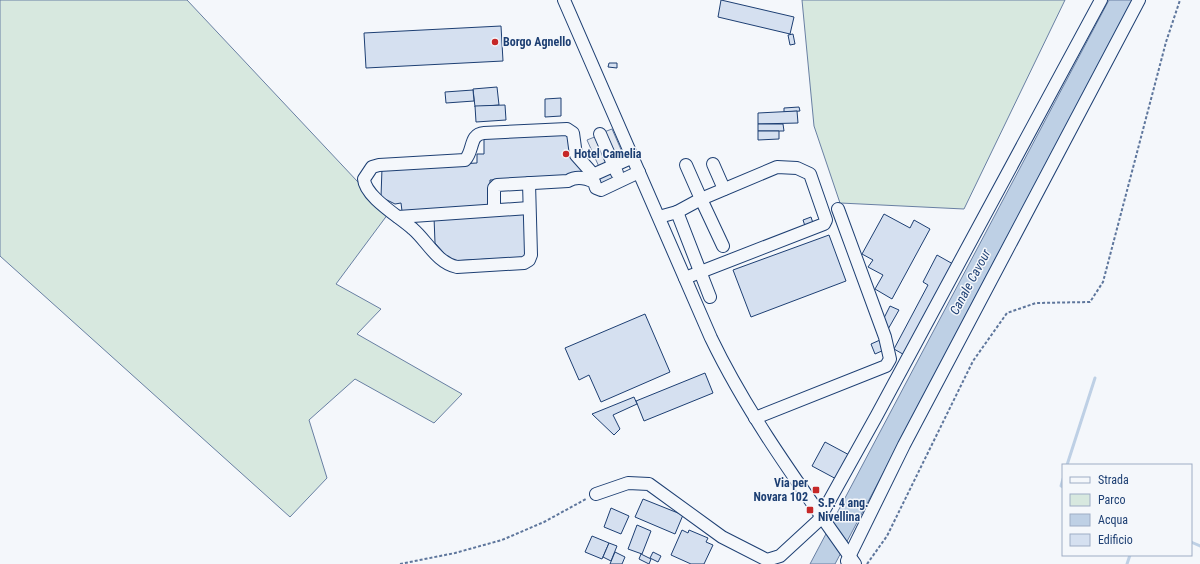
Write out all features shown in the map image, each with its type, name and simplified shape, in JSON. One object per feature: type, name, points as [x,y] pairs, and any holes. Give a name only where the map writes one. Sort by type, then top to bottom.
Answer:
[{"type":"street","points":[[564,0],[685,278],[729,374],[755,418],[824,518],[849,559]]},
{"type":"street","points":[[596,494],[628,483],[649,484],[722,537],[767,560],[777,560],[824,518],[877,415],[1101,0]]},
{"type":"street","points":[[849,559],[904,445],[1139,0]]},
{"type":"street","points":[[528,183],[531,255],[529,260],[524,263],[457,267],[450,265],[426,245],[415,230],[394,215],[364,185],[364,179],[372,167],[379,165],[462,161],[469,156],[473,139],[478,133],[567,129],[573,133],[576,155],[592,173],[595,174],[633,157]]},
{"type":"street","points":[[600,134],[620,181]]},
{"type":"street","points":[[713,164],[724,189]]},
{"type":"street","points":[[686,165],[723,246]]},
{"type":"street","points":[[659,217],[677,212],[701,199],[777,167],[797,168],[810,174],[826,220],[824,224],[820,227],[685,278]]},
{"type":"street","points":[[494,210],[494,188],[497,185],[568,181],[571,179],[586,178],[594,182],[596,188],[601,190],[639,172]]},
{"type":"street","points":[[398,217],[529,208]]},
{"type":"street","points":[[755,418],[886,366],[890,359],[885,336],[838,210]]},
{"type":"street","points":[[677,212],[710,297]]},
{"type":"path","points":[[867,564],[887,536],[973,361],[1007,313],[1036,303],[1090,302],[1103,282],[1166,42],[1180,0]]},
{"type":"path","points":[[400,564],[455,553],[502,540],[544,522],[596,494]]},
{"type":"green space","points":[[0,0],[187,0],[388,214],[336,284],[381,309],[357,334],[462,394],[434,423],[355,379],[309,420],[327,478],[290,517],[0,256]]},
{"type":"green space","points":[[802,0],[1065,0],[964,209],[840,203],[814,126]]},
{"type":"shaded area","points":[[612,129],[623,154],[616,158],[604,132]]},
{"type":"shaded area","points":[[597,136],[609,165],[600,169],[587,140]]},
{"type":"water","name":"Canale Cavour","points":[[1109,0],[1134,0],[835,564],[810,564]]},
{"type":"building","points":[[721,0],[794,17],[790,34],[718,17]]},
{"type":"building","points":[[501,26],[503,61],[366,68],[364,33]]},
{"type":"building","points":[[793,34],[795,44],[790,45],[788,35]]},
{"type":"building","points":[[609,63],[617,63],[617,68],[608,67]]},
{"type":"building","points":[[497,87],[499,105],[475,107],[473,89]]},
{"type":"building","points":[[473,90],[474,101],[446,103],[445,92]]},
{"type":"building","points":[[561,98],[561,116],[545,117],[545,99]]},
{"type":"building","points":[[505,105],[506,120],[476,122],[475,106]]},
{"type":"building","points":[[799,107],[800,111],[784,112],[784,108]]},
{"type":"building","points":[[797,111],[798,123],[758,124],[758,113]]},
{"type":"building","points":[[758,124],[783,124],[784,131],[758,131]]},
{"type":"building","points":[[758,131],[779,131],[779,139],[758,140]]},
{"type":"building","points":[[565,133],[588,175],[490,180],[490,205],[402,211],[401,203],[395,204],[381,197],[382,168],[477,163],[477,154],[484,154],[484,136]]},
{"type":"building","points":[[609,173],[614,179],[600,184],[589,174]]},
{"type":"building","points":[[526,213],[528,257],[451,261],[435,243],[434,217]]},
{"type":"building","points":[[884,214],[910,228],[914,220],[930,229],[892,299],[875,289],[883,275],[868,267],[873,260],[862,254]]},
{"type":"building","points":[[811,217],[813,223],[805,226],[803,220]]},
{"type":"building","points":[[829,235],[846,281],[751,317],[733,270]]},
{"type":"building","points":[[937,255],[953,264],[908,357],[894,349],[928,285],[923,282]]},
{"type":"building","points":[[890,306],[899,310],[887,331],[883,320]]},
{"type":"building","points":[[645,314],[670,372],[601,402],[589,375],[579,380],[565,348]]},
{"type":"building","points":[[880,340],[884,350],[875,354],[871,344]]},
{"type":"building","points":[[705,373],[713,393],[644,421],[636,401]]},
{"type":"building","points":[[634,397],[637,404],[613,415],[620,429],[614,435],[592,414]]},
{"type":"building","points":[[825,442],[853,457],[840,481],[812,466]]},
{"type":"building","points":[[643,499],[683,515],[675,534],[635,517]]},
{"type":"building","points":[[611,508],[629,516],[621,534],[604,527]]},
{"type":"building","points":[[637,525],[651,531],[642,554],[628,549]]},
{"type":"building","points":[[682,530],[688,533],[689,530],[708,538],[706,542],[713,545],[704,564],[691,564],[671,555]]},
{"type":"building","points":[[592,536],[609,543],[602,559],[585,552]]},
{"type":"building","points":[[609,543],[617,546],[611,561],[603,557]]},
{"type":"building","points":[[615,552],[625,557],[622,564],[610,564]]},
{"type":"building","points":[[653,552],[661,556],[658,562],[650,558]]},
{"type":"building","points":[[641,554],[651,559],[649,564],[639,559]]},
{"type":"waterway","points":[[1067,464],[1095,378]]},
{"type":"waterway","points":[[1062,482],[1062,486]]},
{"type":"waterway","points":[[1192,542],[1200,546]]},
{"type":"waterway","points":[[1127,564],[1130,556]]},
{"type":"place","name":"Borgo Agnello","points":[[495,42]]},
{"type":"place","name":"Hotel Camelia","points":[[566,154]]},
{"type":"place","name":"Via per Novara 102","points":[[816,490]]},
{"type":"place","name":"S.P. 4 ang. Nivellina","points":[[810,510]]}]
